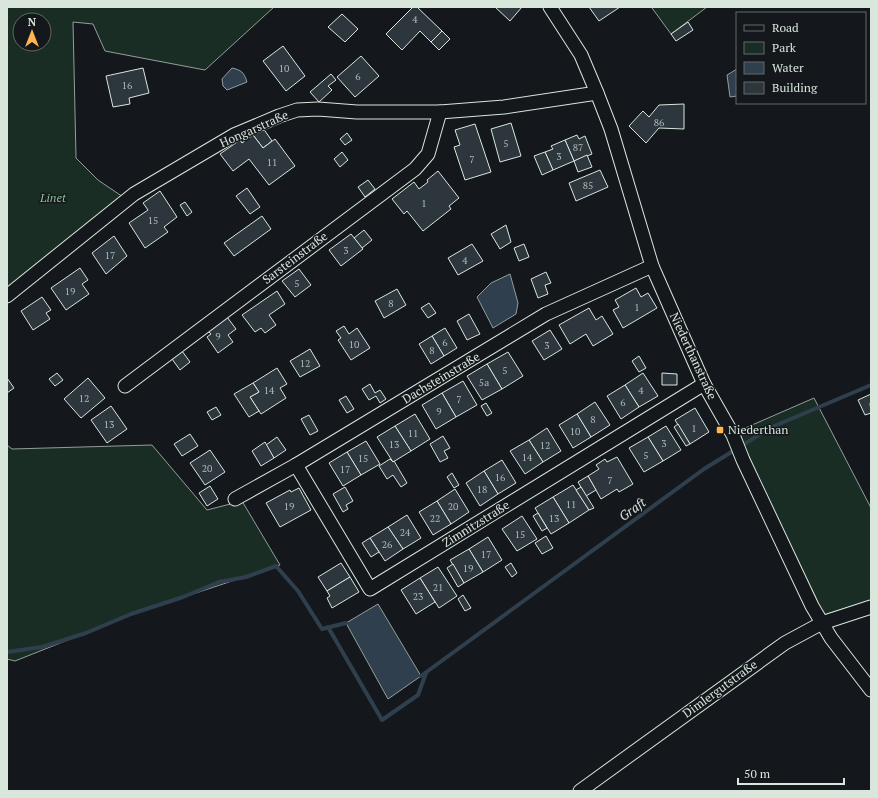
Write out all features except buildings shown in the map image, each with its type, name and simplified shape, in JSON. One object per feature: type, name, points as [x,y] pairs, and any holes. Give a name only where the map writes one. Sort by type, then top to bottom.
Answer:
[{"type":"street","name":"Niederthanstraße","points":[[550,7],[581,55],[597,93],[611,129],[652,266],[704,384],[733,435],[743,460],[812,606],[830,638],[871,690]]},
{"type":"street","name":"Hongarstraße","points":[[7,296],[134,194],[234,135],[279,116],[297,110],[318,109],[357,112],[440,112],[504,106],[597,93]]},
{"type":"street","name":"Sarsteinstraße","points":[[125,386],[415,169],[428,154],[440,112]]},
{"type":"street","name":"Dachsteinstraße","points":[[234,499],[296,465],[546,314],[652,266]]},
{"type":"street","name":"Zimnitzstraße","points":[[296,465],[370,589],[704,384]]},
{"type":"street","name":"Dimlergutstraße","points":[[580,791],[785,643],[822,623],[871,607]]},
{"type":"green space","name":"Linet","points":[[7,7],[274,7],[205,70],[105,51],[93,24],[73,22],[76,158],[98,180],[126,199],[7,289]]},
{"type":"green space","points":[[707,7],[671,34],[652,8]]},
{"type":"green space","points":[[814,398],[871,508],[871,600],[824,615],[736,432]]},
{"type":"green space","points":[[7,445],[12,449],[152,445],[207,510],[242,501],[280,565],[133,614],[15,661],[7,659]]},
{"type":"water","points":[[232,68],[242,72],[247,82],[227,90],[223,86],[222,79]]},
{"type":"water","points":[[736,70],[736,96],[730,97],[727,75]]},
{"type":"water","points":[[510,274],[518,303],[516,314],[493,328],[477,297],[491,283]]},
{"type":"water","points":[[378,604],[421,676],[388,699],[346,623]]},
{"type":"waterway","name":"Graft","points":[[421,676],[704,469],[772,427],[871,385]]},
{"type":"waterway","points":[[7,652],[42,647],[86,633],[131,614],[183,597],[219,582],[246,577],[276,566],[298,591],[322,629],[346,623]]},
{"type":"waterway","points":[[328,627],[382,720],[418,695],[426,673]]},
{"type":"place","name":"Niederthan","points":[[720,430]]}]
